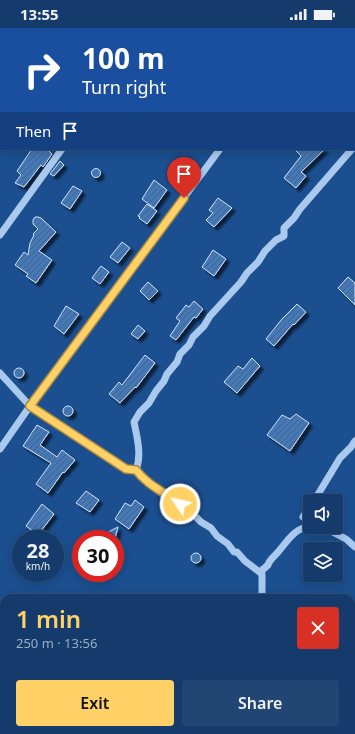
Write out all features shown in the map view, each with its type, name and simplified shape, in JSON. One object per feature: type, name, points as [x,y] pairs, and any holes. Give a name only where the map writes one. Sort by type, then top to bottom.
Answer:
[{"type":"street","points":[[0,235],[61,150]]},
{"type":"street","points":[[0,449],[30,406],[219,150]]},
{"type":"street","points":[[136,470],[139,463],[134,422],[140,412],[149,403],[156,390],[164,381],[167,374],[177,362],[180,354],[189,345],[193,337],[204,326],[210,316],[222,304],[228,295],[241,282],[265,251],[276,240],[284,236],[284,228],[351,150]]},
{"type":"street","points":[[0,373],[30,406],[126,469],[136,470],[150,485],[161,493],[167,494],[189,510],[201,522],[211,528],[217,536],[228,544],[234,552],[237,552],[245,561],[262,574],[262,594]]},
{"type":"street","points":[[318,494],[340,458],[351,447],[355,440]]},
{"type":"street","points":[[260,572],[268,565],[268,562],[285,542],[303,528]]},
{"type":"street","points":[[336,534],[346,539],[355,547]]},
{"type":"building","points":[[31,150],[48,150],[52,154],[43,167],[41,165],[24,187],[15,183],[21,175],[17,171]]},
{"type":"building","points":[[295,150],[324,150],[301,172],[306,176],[296,188],[284,178],[301,156]]},
{"type":"building","points":[[60,161],[64,165],[54,176],[50,174]]},
{"type":"building","points":[[96,168],[101,173],[96,178],[91,173]]},
{"type":"building","points":[[154,180],[167,190],[154,208],[142,199]]},
{"type":"building","points":[[73,186],[82,191],[70,209],[61,203]]},
{"type":"building","points":[[218,198],[232,208],[214,227],[206,220],[213,213],[209,210]]},
{"type":"building","points":[[147,204],[157,211],[147,224],[138,216]]},
{"type":"building","points":[[35,217],[41,218],[56,232],[39,251],[52,260],[36,283],[26,276],[28,274],[15,265],[24,252],[28,255],[30,243],[34,235],[33,234],[38,229],[33,224]]},
{"type":"building","points":[[122,242],[130,248],[118,263],[110,257]]},
{"type":"building","points":[[213,250],[226,259],[214,276],[202,267]]},
{"type":"building","points":[[101,266],[109,272],[100,284],[92,278]]},
{"type":"building","points":[[348,277],[355,283],[355,305],[338,288]]},
{"type":"building","points":[[148,282],[158,291],[149,300],[140,291]]},
{"type":"building","points":[[194,301],[203,309],[196,318],[194,317],[176,340],[170,336],[180,321],[176,318],[186,305],[189,307]]},
{"type":"building","points":[[297,304],[306,312],[294,325],[293,324],[274,346],[266,339],[282,319]]},
{"type":"building","points":[[66,306],[79,314],[64,334],[54,326]]},
{"type":"building","points":[[138,325],[145,331],[138,339],[131,334]]},
{"type":"building","points":[[145,355],[155,363],[136,388],[135,387],[120,403],[109,394],[119,382],[122,385]]},
{"type":"building","points":[[252,358],[260,366],[237,393],[224,382],[238,366],[243,369]]},
{"type":"building","points":[[17,368],[21,368],[23,369],[23,377],[17,378],[14,375],[14,371]]},
{"type":"building","points":[[66,406],[70,406],[72,407],[72,415],[66,416],[63,413],[63,409]]},
{"type":"building","points":[[296,414],[309,423],[290,451],[267,435],[282,415],[290,419]]},
{"type":"building","points":[[37,425],[49,432],[40,445],[57,457],[62,450],[75,460],[64,473],[63,472],[48,493],[36,484],[51,463],[23,446]]},
{"type":"building","points":[[86,491],[99,500],[90,512],[76,503]]},
{"type":"building","points":[[135,500],[144,507],[129,529],[115,519],[125,503],[131,506]]},
{"type":"building","points":[[42,504],[54,514],[42,530],[31,530],[26,526]]},
{"type":"building","points":[[194,553],[198,553],[200,554],[200,562],[194,563],[191,560],[191,556]]},
{"type":"route","points":[[180,504],[167,494],[161,493],[150,485],[136,470],[126,469],[30,406],[184,198]]}]
